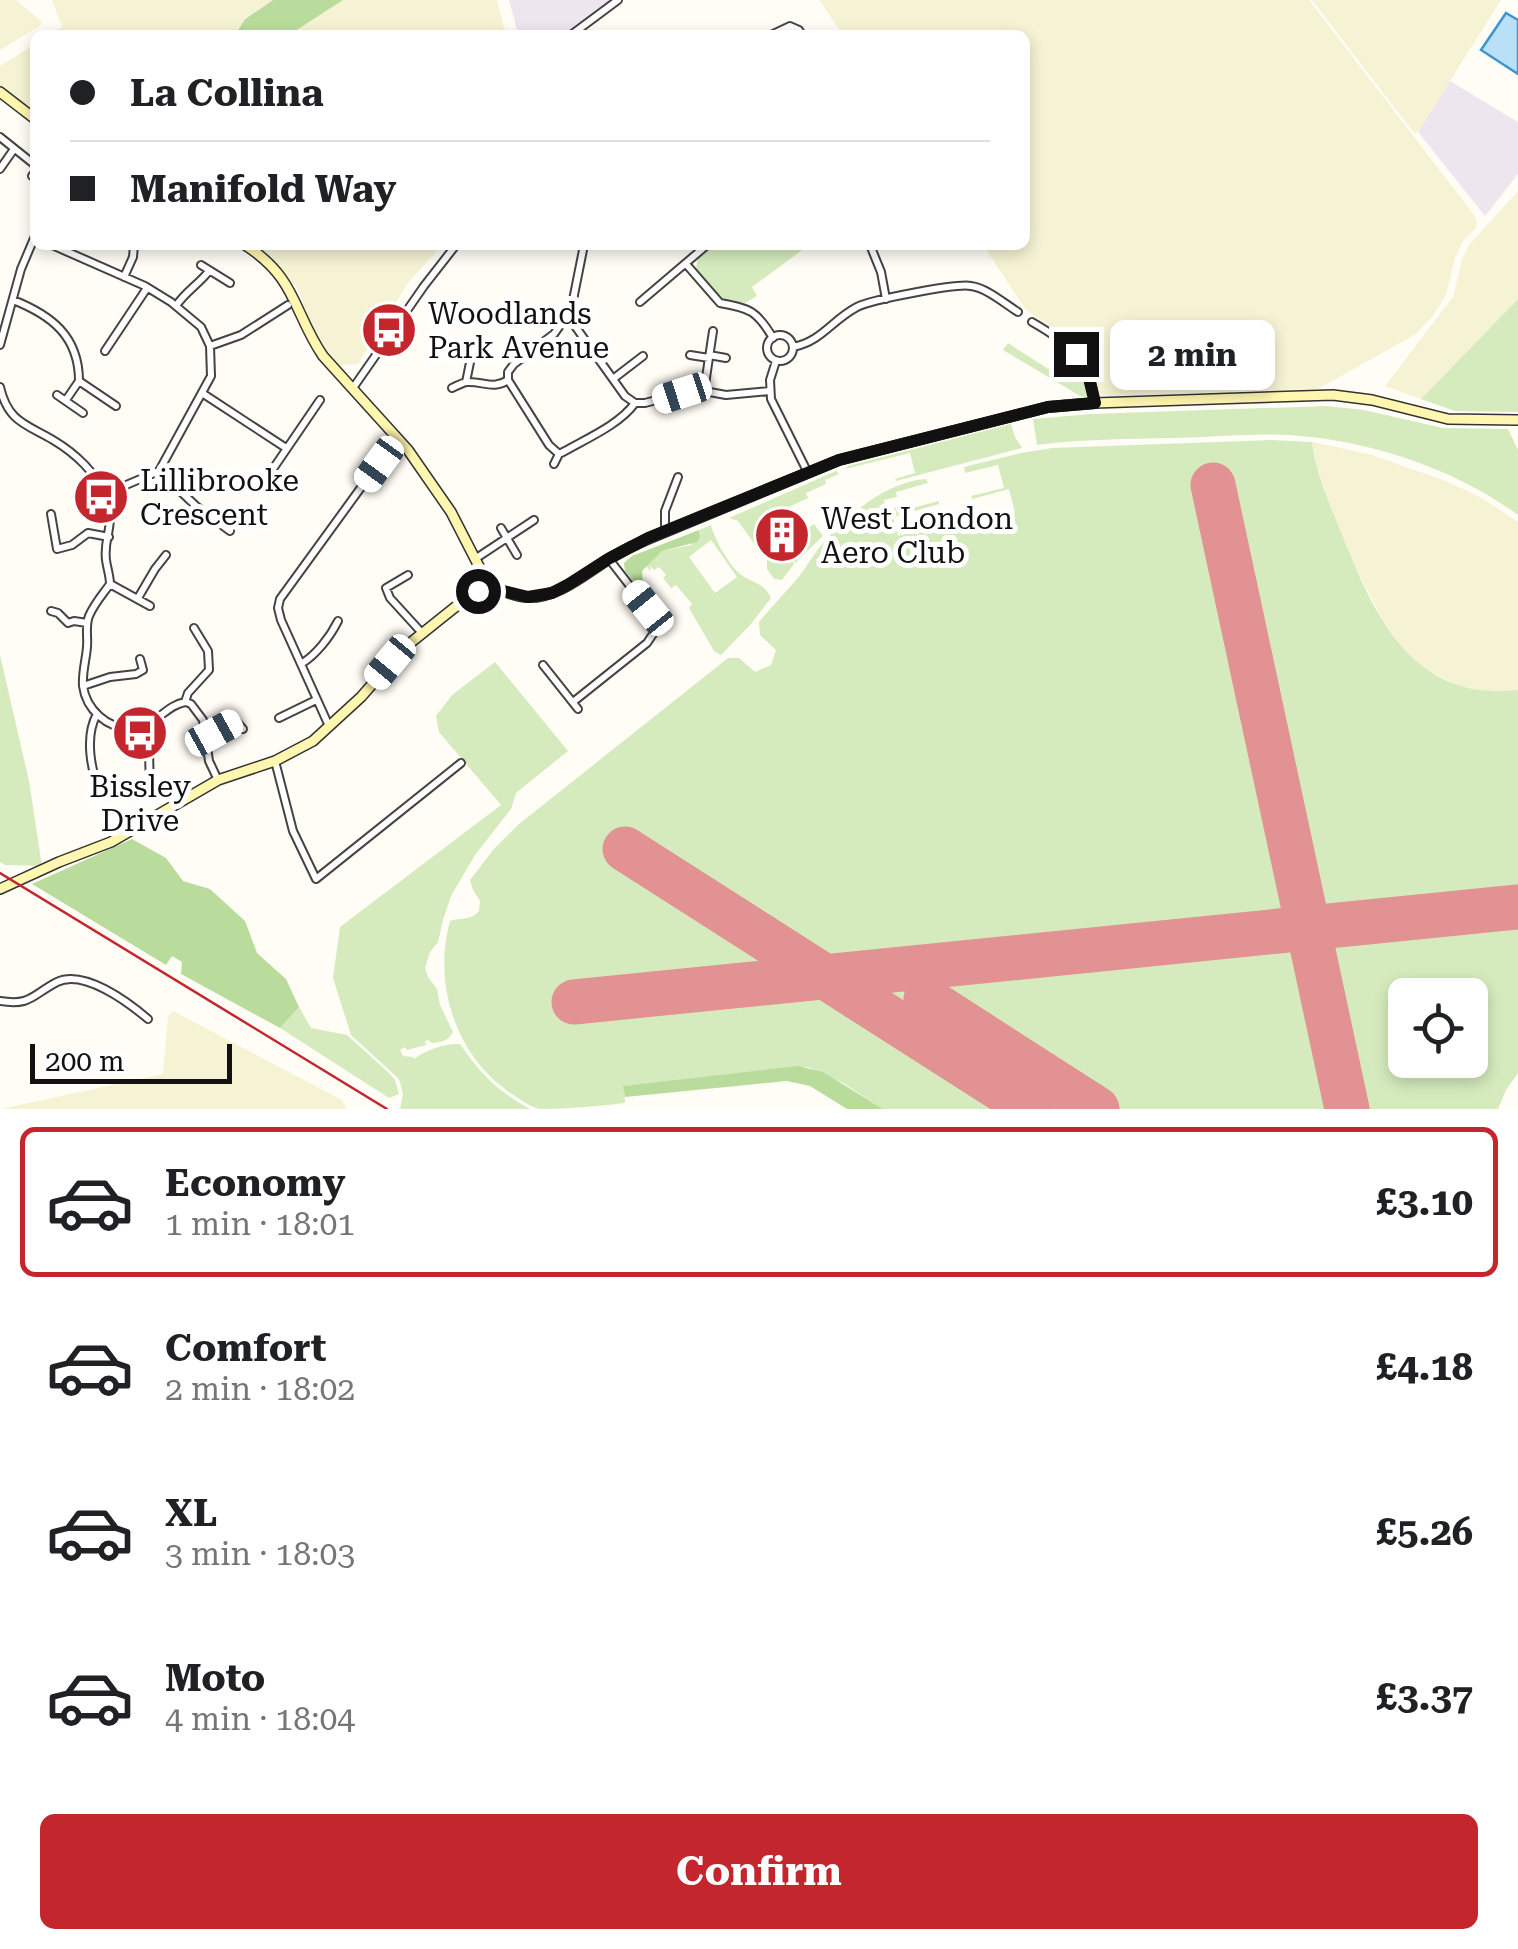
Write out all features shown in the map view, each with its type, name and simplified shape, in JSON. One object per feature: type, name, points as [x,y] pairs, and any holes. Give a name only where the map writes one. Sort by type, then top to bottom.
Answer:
[{"type":"street","points":[[578,30],[618,0]]},
{"type":"street","points":[[0,92],[30,115]]},
{"type":"street","points":[[0,137],[30,167]]},
{"type":"street","points":[[0,169],[14,149]]},
{"type":"street","points":[[1,340],[30,247]]},
{"type":"street","points":[[63,250],[147,288],[176,306],[201,328],[210,346],[210,376],[158,471],[105,494]]},
{"type":"street","points":[[124,277],[134,250]]},
{"type":"street","points":[[252,250],[282,276],[323,356],[398,438],[451,512],[488,584],[528,597],[552,593],[608,559],[665,532],[839,460],[1048,407],[1333,395],[1448,419],[1518,420]]},
{"type":"street","points":[[352,389],[452,250]]},
{"type":"street","points":[[558,454],[508,380],[510,368],[554,334],[571,310],[583,250]]},
{"type":"street","points":[[640,302],[701,250]]},
{"type":"street","points":[[872,250],[886,300]]},
{"type":"street","points":[[201,264],[230,283]]},
{"type":"street","points":[[686,264],[720,303],[755,312],[773,338]]},
{"type":"street","points":[[176,306],[209,271]]},
{"type":"street","points":[[793,347],[810,344],[858,306],[971,286],[1018,312]]},
{"type":"street","points":[[105,352],[147,288]]},
{"type":"street","points":[[641,288],[648,296]]},
{"type":"street","points":[[12,300],[51,320],[72,344],[78,381],[66,400]]},
{"type":"street","points":[[210,346],[278,317],[288,305]]},
{"type":"street","points":[[571,310],[575,326],[625,396],[635,403],[704,391],[726,396],[770,392]]},
{"type":"street","points":[[1032,322],[1061,338],[1076,354],[1088,374],[1095,403]]},
{"type":"street","points":[[561,325],[575,326]]},
{"type":"street","points":[[704,391],[713,332]]},
{"type":"street","points":[[776,360],[768,352],[773,338],[786,337],[793,347]]},
{"type":"street","points":[[466,382],[474,343]]},
{"type":"street","points":[[776,360],[788,358],[793,347]]},
{"type":"street","points":[[690,355],[726,358]]},
{"type":"street","points":[[612,379],[642,356]]},
{"type":"street","points":[[776,360],[771,399],[808,473]]},
{"type":"street","points":[[452,388],[466,382],[500,386],[508,380]]},
{"type":"street","points":[[78,381],[116,406]]},
{"type":"street","points":[[0,387],[7,408],[18,420],[73,454],[92,472],[105,494],[112,519],[105,558],[110,584],[87,624],[83,686],[86,699],[110,724],[127,728],[147,725],[176,703],[192,704],[204,720],[210,762],[218,780]]},
{"type":"street","points":[[202,393],[286,448]]},
{"type":"street","points":[[57,394],[83,412]]},
{"type":"street","points":[[262,485],[320,400]]},
{"type":"street","points":[[554,464],[558,454],[618,419],[635,403]]},
{"type":"street","points":[[330,727],[281,620],[280,599],[398,438]]},
{"type":"street","points":[[158,471],[230,532]]},
{"type":"street","points":[[665,532],[665,511],[678,477]]},
{"type":"street","points":[[51,514],[57,549],[88,534],[109,537]]},
{"type":"street","points":[[475,558],[534,520]]},
{"type":"street","points":[[500,528],[518,555]]},
{"type":"street","points":[[138,598],[166,555]]},
{"type":"street","points":[[572,702],[647,643],[654,630],[654,617],[608,559]]},
{"type":"street","points":[[377,586],[386,588],[408,574]]},
{"type":"street","points":[[110,584],[150,606]]},
{"type":"street","points":[[0,889],[111,842],[218,780],[275,761],[313,741],[361,697],[404,648],[488,584]]},
{"type":"street","points":[[386,588],[390,598],[422,633]]},
{"type":"street","points":[[51,611],[68,623],[87,624]]},
{"type":"street","points":[[301,664],[332,633],[338,621]]},
{"type":"street","points":[[185,702],[188,693],[210,670],[208,651],[194,628]]},
{"type":"street","points":[[83,686],[136,674],[144,670],[140,658]]},
{"type":"street","points":[[542,665],[578,709]]},
{"type":"street","points":[[279,718],[316,700]]},
{"type":"street","points":[[98,714],[90,726],[90,742],[95,781],[102,796]]},
{"type":"street","points":[[204,736],[236,721],[244,729]]},
{"type":"street","points":[[147,725],[150,776]]},
{"type":"street","points":[[275,761],[293,831],[316,878],[461,762]]},
{"type":"street","points":[[0,1001],[21,1004],[71,978],[101,988],[148,1020]]},
{"type":"shaded area","points":[[0,0],[16,0],[41,25],[0,50]]},
{"type":"shaded area","points":[[52,0],[273,0],[245,18],[238,30],[58,30],[62,27]]},
{"type":"shaded area","points":[[343,0],[497,0],[505,30],[297,30]]},
{"type":"shaded area","points":[[509,0],[612,0],[573,30],[517,30]]},
{"type":"shaded area","points":[[819,0],[1309,0],[1474,215],[1476,228],[1463,241],[1455,258],[1446,295],[1416,334],[1318,389],[1098,396],[1091,373],[1078,352],[1063,335],[1026,310],[986,250],[1030,250],[1030,30],[840,30]]},
{"type":"shaded area","points":[[1312,0],[1501,0],[1414,133]]},
{"type":"shaded area","points":[[30,47],[30,108],[0,85],[0,66]]},
{"type":"shaded area","points":[[1450,81],[1518,122],[1518,174],[1485,216],[1418,132]]},
{"type":"shaded area","points":[[1518,191],[1518,299],[1421,399],[1385,386],[1453,297],[1469,245]]},
{"type":"shaded area","points":[[260,250],[438,250],[408,283],[358,364],[337,365],[314,332],[299,291],[271,257]]},
{"type":"shaded area","points":[[1312,442],[1369,454],[1446,481],[1482,498],[1518,522],[1518,690],[1489,692],[1459,686],[1423,668],[1403,649],[1382,619],[1355,566],[1326,495]]},
{"type":"shaded area","points":[[173,1011],[342,1100],[347,1109],[1,1109],[163,1074],[168,1016]]},
{"type":"green space","points":[[273,0],[343,0],[297,30],[238,30],[245,19]]},
{"type":"green space","points":[[707,250],[802,250],[752,287],[757,296],[745,303],[723,300],[696,269],[698,258]]},
{"type":"green space","points":[[1518,299],[1518,412],[1455,411],[1421,399]]},
{"type":"green space","points":[[1008,343],[1070,383],[1079,366],[1090,396],[1082,397],[1003,350]]},
{"type":"green space","points":[[1326,406],[1364,410],[1443,428],[1508,429],[1518,450],[1518,515],[1438,470],[1349,443],[1260,434],[1037,445],[1033,419],[1091,414]]},
{"type":"green space","points":[[1011,424],[1022,448],[896,481],[915,473],[910,453],[845,469],[848,466]]},
{"type":"green space","points":[[1312,442],[1324,491],[1356,568],[1385,625],[1404,649],[1451,683],[1482,690],[1518,690],[1518,1073],[1498,1109],[883,1109],[843,1083],[808,1067],[624,1086],[625,1103],[540,1109],[493,1079],[463,1040],[447,994],[444,970],[450,921],[469,918],[479,911],[480,901],[470,880],[493,850],[519,824],[728,658],[739,658],[755,672],[771,665],[776,650],[760,635],[759,622],[824,543],[863,506],[894,487],[926,479],[928,483],[896,492],[897,497],[884,500],[887,510],[900,507],[901,511],[939,501],[893,517],[898,536],[972,517],[974,524],[1015,513],[1009,489],[972,499],[971,496],[1004,488],[998,465],[965,473],[964,467],[1052,448]]},
{"type":"green space","points":[[836,471],[839,474],[825,480],[826,484],[806,493],[808,498],[761,525],[772,540],[759,550],[738,521],[729,518]]},
{"type":"green space","points":[[814,524],[823,536],[795,563],[788,554],[794,564],[782,580],[774,579],[767,569],[767,559]]},
{"type":"green space","points":[[711,525],[722,551],[736,570],[762,586],[771,598],[721,655],[714,651],[689,608],[692,604],[676,585],[671,588],[659,567],[654,570],[650,566],[651,572],[646,566],[662,551],[691,545],[699,530]],"holes":[[[711,540],[737,577],[715,593],[689,557]]]},
{"type":"green space","points":[[699,530],[697,542],[662,551],[642,571],[643,586],[665,620],[625,571],[624,563],[632,556]]},
{"type":"green space","points":[[0,655],[29,781],[42,866],[0,862]]},
{"type":"green space","points":[[495,662],[568,751],[516,793],[511,809],[475,855],[451,896],[438,942],[425,968],[453,1032],[442,1041],[428,1040],[426,1045],[400,1050],[403,1056],[414,1059],[436,1048],[460,1044],[491,1081],[530,1109],[400,1109],[403,1094],[399,1079],[351,1035],[333,978],[340,927],[501,805],[439,732],[436,716],[452,695]]},
{"type":"green space","points":[[132,839],[166,858],[183,881],[210,889],[245,921],[257,953],[286,979],[299,1007],[280,1028],[181,974],[182,962],[172,956],[166,965],[32,884]]},
{"type":"green space","points":[[299,1007],[311,1028],[347,1035],[389,1073],[399,1094],[389,1098],[280,1028]]},
{"type":"green space","points":[[798,1066],[823,1072],[883,1109],[847,1109],[810,1086],[787,1081],[625,1097],[623,1086]]},
{"type":"water","points":[[1506,13],[1518,20],[1518,74],[1481,50]]},
{"type":"runway","points":[[1213,485],[1347,1109]]},
{"type":"runway","points":[[625,849],[1032,1109]]},
{"type":"runway","points":[[574,1002],[1518,907]]},
{"type":"runway","points":[[926,999],[1097,1109]]},
{"type":"railway","points":[[0,873],[387,1109]]},
{"type":"place","name":"Woodlands Park Avenue","points":[[389,330]]},
{"type":"place","name":"Lillibrooke Crescent","points":[[101,497]]},
{"type":"place","name":"West London Aero Club","points":[[782,535]]},
{"type":"place","name":"Bissley Drive","points":[[140,733]]},
{"type":"route","points":[[478,591],[488,584],[528,597],[552,593],[648,538],[839,460],[1048,407],[1095,403],[1088,374],[1076,354]]}]
